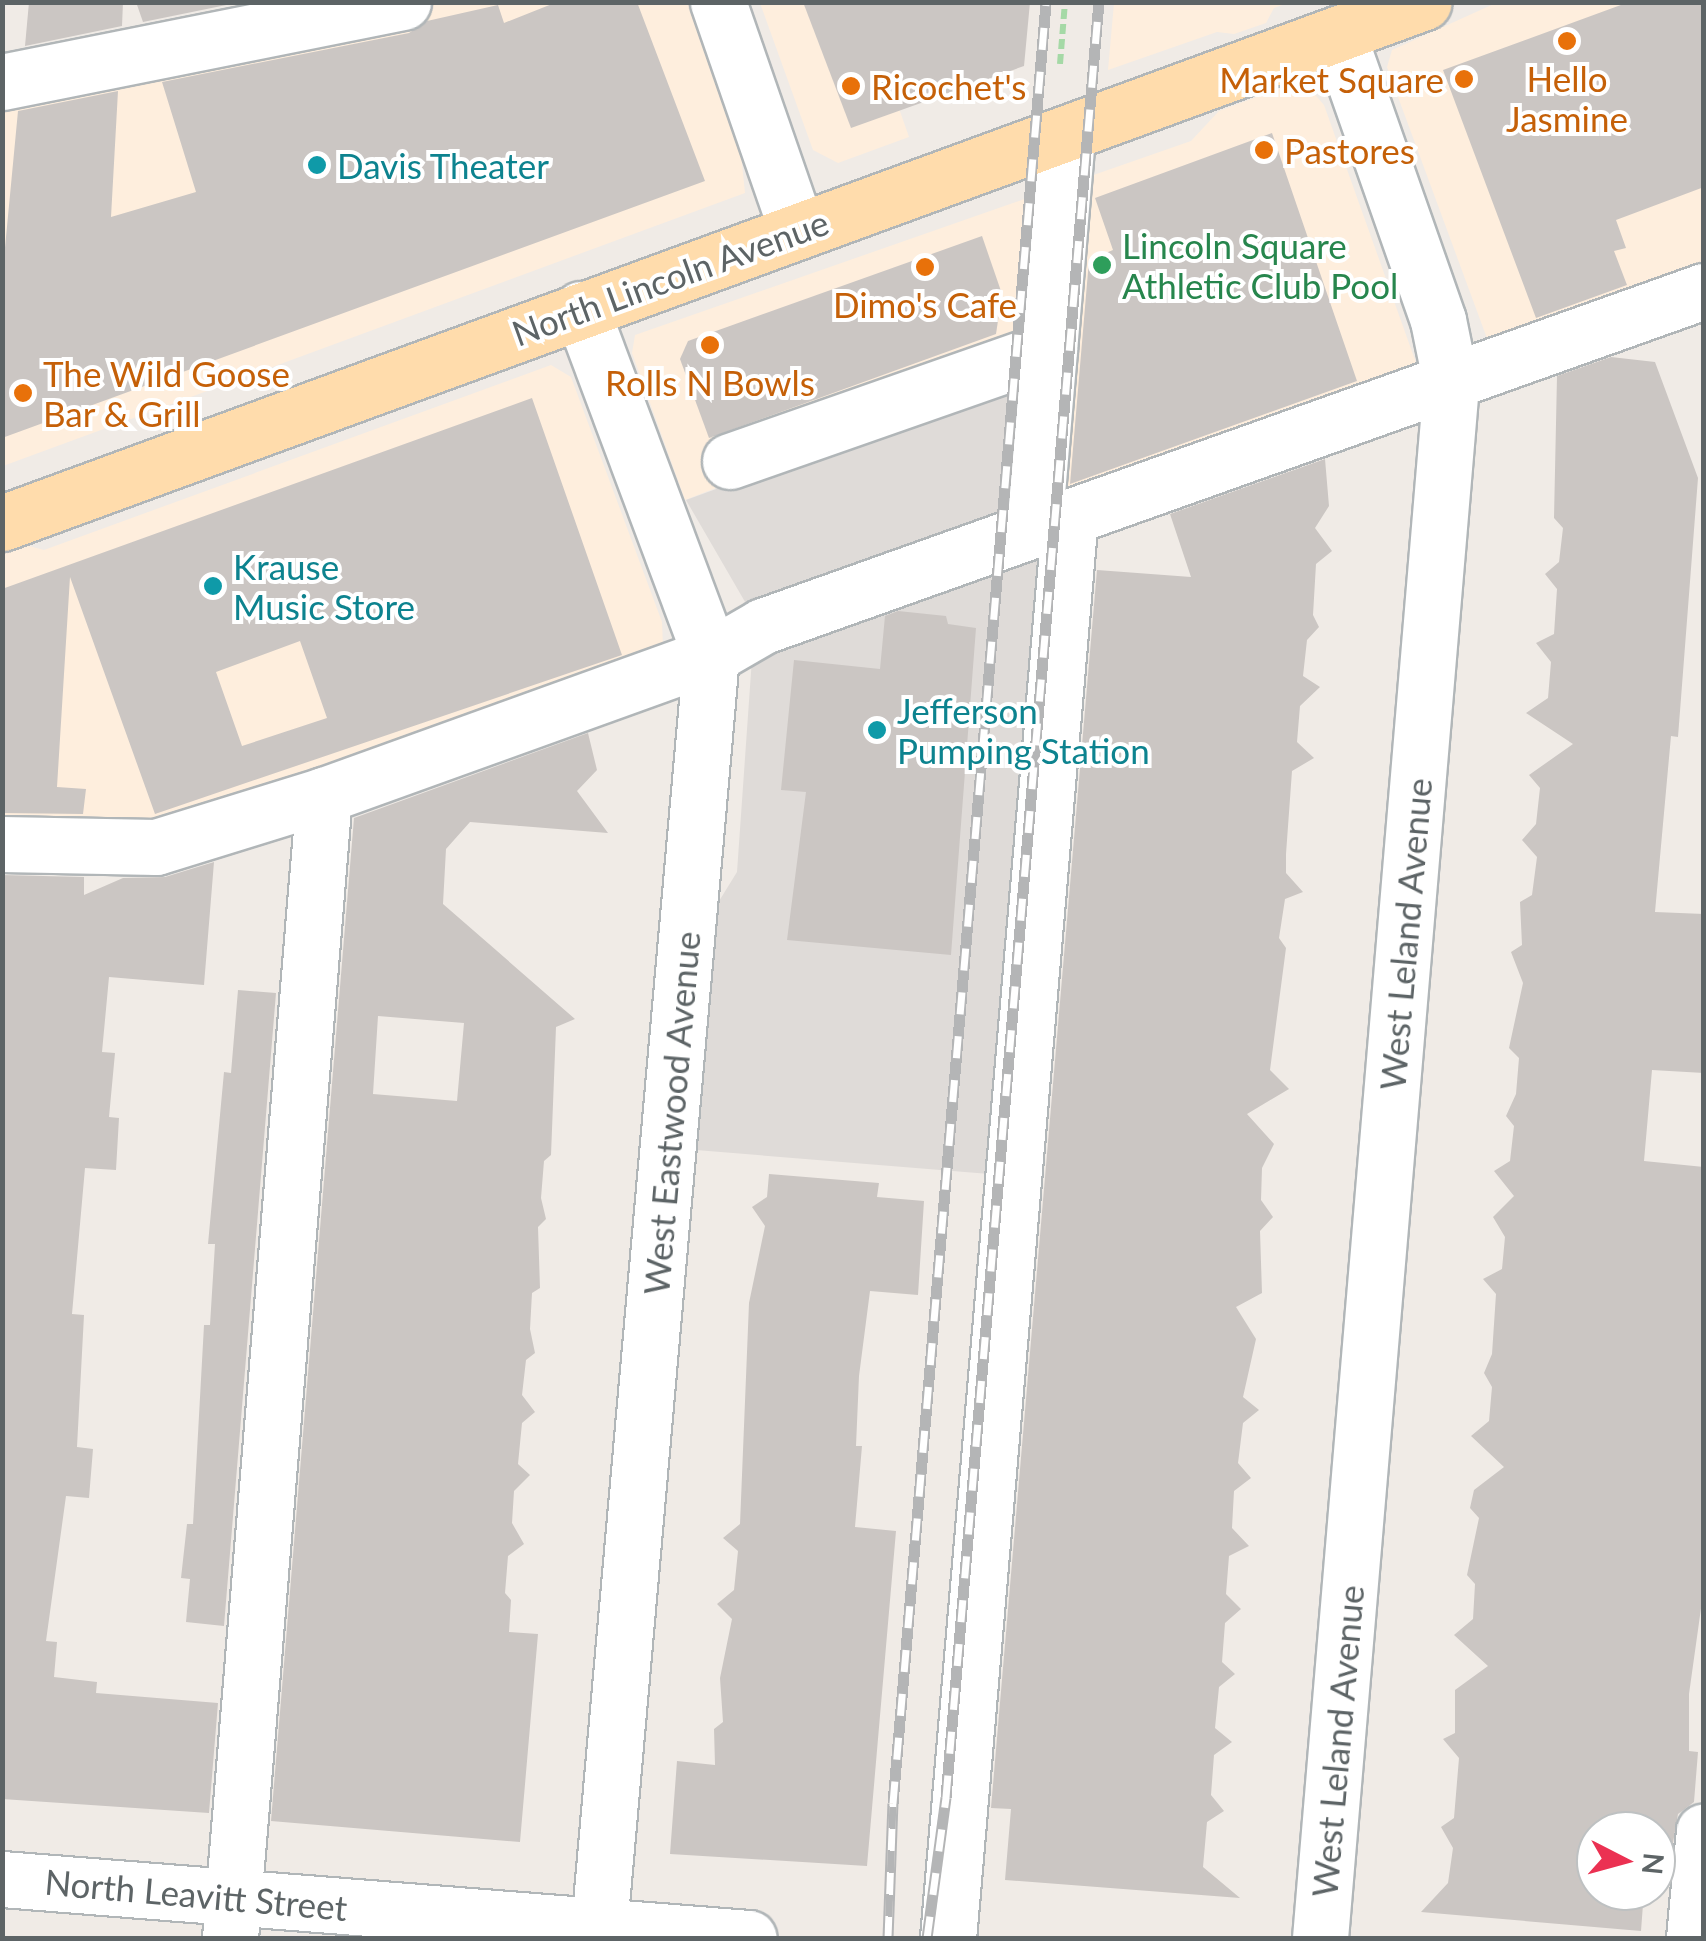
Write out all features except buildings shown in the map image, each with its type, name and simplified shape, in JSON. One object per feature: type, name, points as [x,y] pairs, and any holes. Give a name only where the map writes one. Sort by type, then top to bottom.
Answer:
[{"type":"main road","points":[[1339,38],[1424,2]]},
{"type":"main road","name":"North Lincoln Avenue","points":[[2,523],[797,230],[1339,38]]},
{"type":"street","points":[[2,82],[403,2]]},
{"type":"street","points":[[718,2],[797,230]]},
{"type":"street","name":"West Leland Avenue","points":[[1320,1938],[1451,384],[1438,320],[1339,38]]},
{"type":"street","points":[[948,1938],[1052,522],[1049,349],[1067,135]]},
{"type":"street","points":[[2,844],[156,847],[324,795],[711,656],[763,626],[1704,291]]},
{"type":"street","name":"West Eastwood Avenue","points":[[581,309],[711,656],[599,1932]]},
{"type":"street","points":[[730,461],[1049,349]]},
{"type":"street","points":[[232,1918],[324,795]]},
{"type":"street","points":[[1694,1938],[1704,1831]]},
{"type":"street","name":"North Leavitt Street","points":[[2,1879],[232,1918],[749,1938]]},
{"type":"path","points":[[1060,64],[1065,2]]},
{"type":"shaded area","points":[[1114,2],[1288,3],[1274,8],[1266,23],[1234,34],[1217,32],[1108,70]]},
{"type":"shaded area","points":[[403,3],[689,3],[740,145],[745,193],[3,466],[3,82]]},
{"type":"shaded area","points":[[760,3],[862,3],[909,137],[838,163],[813,150]]},
{"type":"shaded area","points":[[1496,3],[1703,3],[1703,291],[1488,341],[1387,67],[1392,50]]},
{"type":"shaded area","points":[[1289,85],[1310,89],[1324,105],[1420,374],[1034,529],[726,484],[685,500],[632,353],[635,335],[1191,141],[1219,111]]},
{"type":"shaded area","points":[[551,365],[571,377],[662,622],[663,646],[324,795],[3,844],[3,548],[18,543],[44,550]]},
{"type":"shaded area","points":[[1047,368],[1035,528],[1070,516],[1014,1176],[696,1150],[716,906],[737,872],[754,630],[748,607],[686,500]]},
{"type":"railway","points":[[888,1938],[893,1803],[1046,2]]},
{"type":"railway","points":[[927,1938],[946,1797],[1099,2]]},
{"type":"place","name":"Hello Jasmine","points":[[1567,41]]},
{"type":"place","name":"Market Square","points":[[1464,79]]},
{"type":"place","name":"Ricochet's","points":[[851,86]]},
{"type":"place","name":"Pastores","points":[[1264,150]]},
{"type":"place","name":"Davis Theater","points":[[317,165]]},
{"type":"place","name":"Lincoln Square Athletic Club Pool","points":[[1102,265]]},
{"type":"place","name":"Dimo's Cafe","points":[[925,267]]},
{"type":"place","name":"Rolls N Bowls","points":[[710,345]]},
{"type":"place","name":"The Wild Goose Bar & Grill","points":[[23,393]]},
{"type":"place","name":"Krause Music Store","points":[[213,586]]},
{"type":"place","name":"Jefferson Pumping Station","points":[[877,730]]}]
